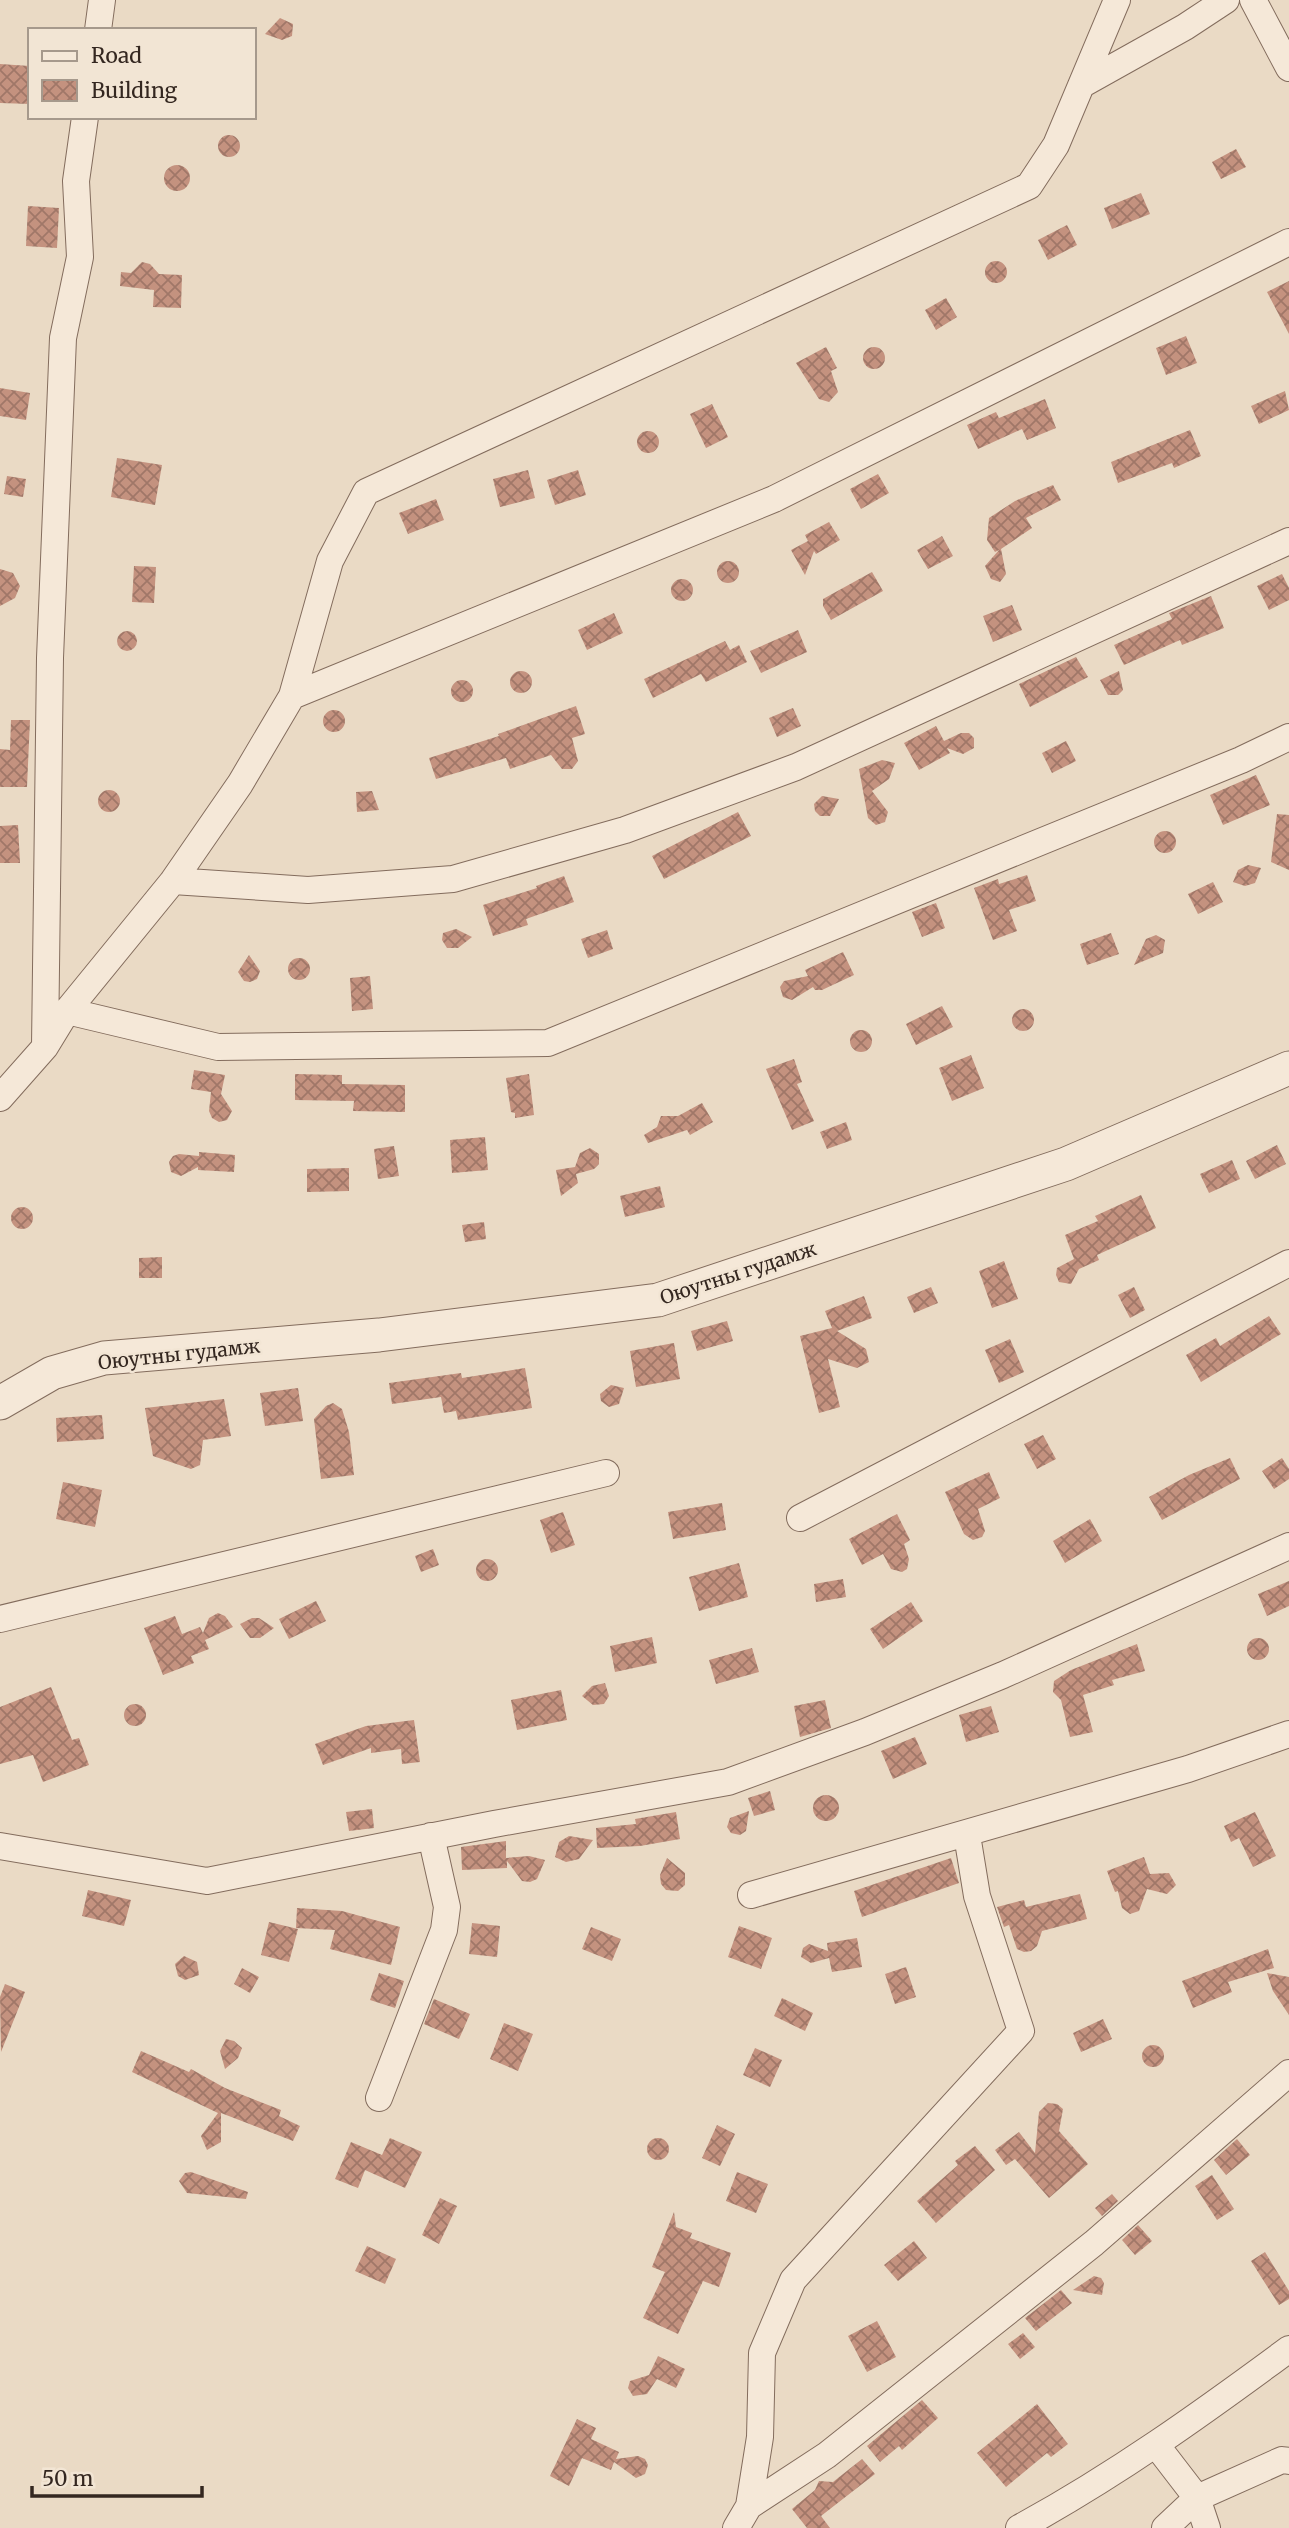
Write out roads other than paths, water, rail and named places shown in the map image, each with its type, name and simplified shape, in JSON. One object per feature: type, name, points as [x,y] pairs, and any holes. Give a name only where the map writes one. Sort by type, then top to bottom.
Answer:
[{"type":"street","points":[[98,28],[102,0]]},
{"type":"street","points":[[0,1098],[45,1047],[67,1011],[173,881],[240,784],[292,696],[330,561],[366,492],[1029,186],[1056,145],[1117,0]]},
{"type":"street","points":[[1083,84],[1185,27],[1226,0]]},
{"type":"street","points":[[1253,0],[1289,68]]},
{"type":"street","points":[[45,1047],[50,658],[63,338],[80,257],[76,181],[85,119]]},
{"type":"street","points":[[292,696],[774,499],[1289,242]]},
{"type":"street","points":[[173,881],[308,890],[453,879],[625,830],[796,766],[1289,541]]},
{"type":"street","points":[[67,1011],[218,1047],[548,1043],[1241,760],[1289,737]]},
{"type":"street","name":"Оюутны гудамж","points":[[0,1403],[52,1373],[104,1358],[379,1335],[658,1300],[1066,1164],[1289,1068]]},
{"type":"street","points":[[800,1518],[1289,1263]]},
{"type":"street","points":[[0,1619],[606,1473]]},
{"type":"street","points":[[0,1846],[207,1881],[431,1836],[728,1782],[865,1732],[1003,1675],[1289,1546]]},
{"type":"street","points":[[751,1895],[967,1835],[1188,1769],[1289,1734]]},
{"type":"street","points":[[742,2517],[760,2437],[762,2353],[793,2280],[1021,2031],[977,1896],[967,1835]]},
{"type":"street","points":[[379,2098],[444,1930],[447,1907],[431,1836]]},
{"type":"street","points":[[742,2517],[827,2455],[1094,2244],[1289,2073]]},
{"type":"street","points":[[1019,2528],[1087,2491],[1157,2446],[1289,2349]]},
{"type":"street","points":[[1157,2446],[1197,2498],[1207,2528]]},
{"type":"street","points":[[1165,2528],[1197,2498],[1282,2460],[1289,2461]]}]
